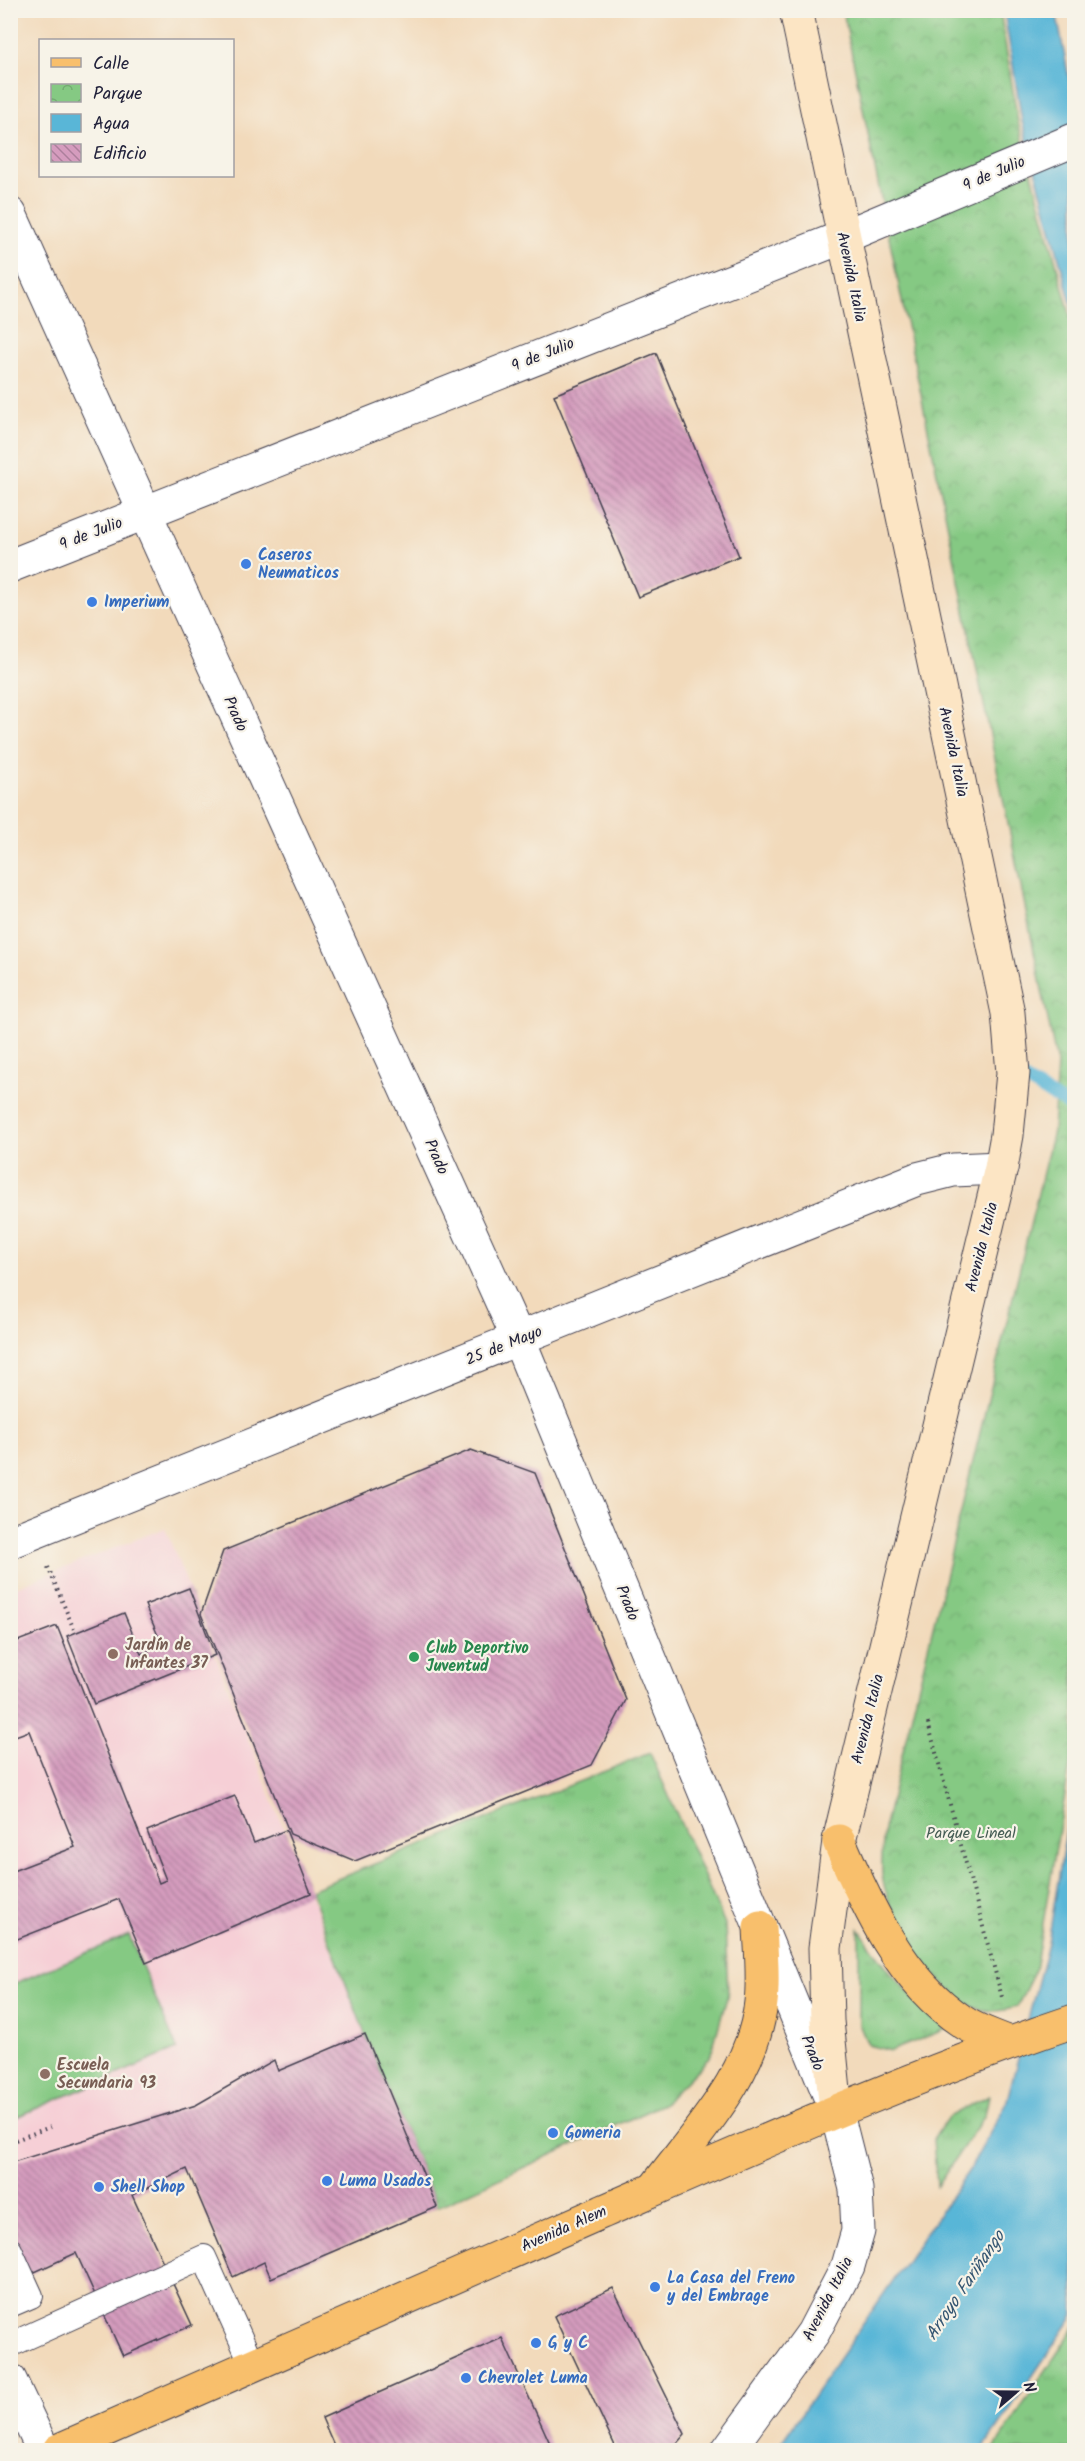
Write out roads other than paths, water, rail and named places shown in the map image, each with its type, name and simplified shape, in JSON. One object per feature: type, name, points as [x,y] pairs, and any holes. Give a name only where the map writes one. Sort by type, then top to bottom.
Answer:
[{"type":"main road","name":"Avenida Italia","points":[[796,10],[1008,1013],[1013,1073],[1007,1135],[1001,1168],[839,1841],[825,1948],[827,2020],[836,2110]]},
{"type":"main road","points":[[839,1841],[864,1900],[922,1988],[963,2022],[1009,2043]]},
{"type":"main road","points":[[654,2189],[723,2097],[749,2052],[761,2002],[760,1927]]},
{"type":"main road","name":"Avenida Alem","points":[[59,2451],[252,2364],[836,2110],[1009,2043],[1074,2021]]},
{"type":"street","name":"9 de Julio","points":[[10,566],[843,237],[1074,141]]},
{"type":"street","name":"Prado","points":[[10,214],[519,1340],[836,2110]]},
{"type":"street","name":"25 de Mayo","points":[[22,1537],[519,1340],[916,1179],[953,1170],[1001,1168]]},
{"type":"street","name":"Avenida Italia","points":[[728,2451],[813,2333],[848,2266],[858,2231],[856,2189],[836,2110]]},
{"type":"street","points":[[10,2380],[43,2451]]},
{"type":"lane","points":[[10,2250],[31,2296],[10,2305]]},
{"type":"lane","points":[[10,2345],[204,2258],[252,2364]]},
{"type":"water","points":[[1004,11],[1056,11],[1074,104],[1074,314],[1022,121]]},
{"type":"water","name":"Arroyo Fariñango","points":[[1074,1782],[1074,2315],[982,2450],[776,2450],[970,2169],[1006,2104],[1048,1943]]},
{"type":"waterway","points":[[1017,1075],[1074,1109]]},
{"type":"place","name":"Caseros Neumaticos","points":[[246,564]]},
{"type":"place","name":"Imperium","points":[[92,602]]},
{"type":"place","name":"Jardín de Infantes 37","points":[[113,1654]]},
{"type":"place","name":"Club Deportivo Juventud","points":[[414,1657]]},
{"type":"place","name":"Escuela Secundaria 93","points":[[45,2074]]},
{"type":"place","name":"Gomeria","points":[[553,2133]]},
{"type":"place","name":"Luma Usados","points":[[327,2181]]},
{"type":"place","name":"Shell Shop","points":[[99,2187]]},
{"type":"place","name":"La Casa del Freno y del Embrage","points":[[655,2287]]},
{"type":"place","name":"G y C","points":[[536,2343]]},
{"type":"place","name":"Chevrolet Luma","points":[[466,2378]]},
{"type":"park label","name":"Parque Lineal","points":[[971,1833]]}]
